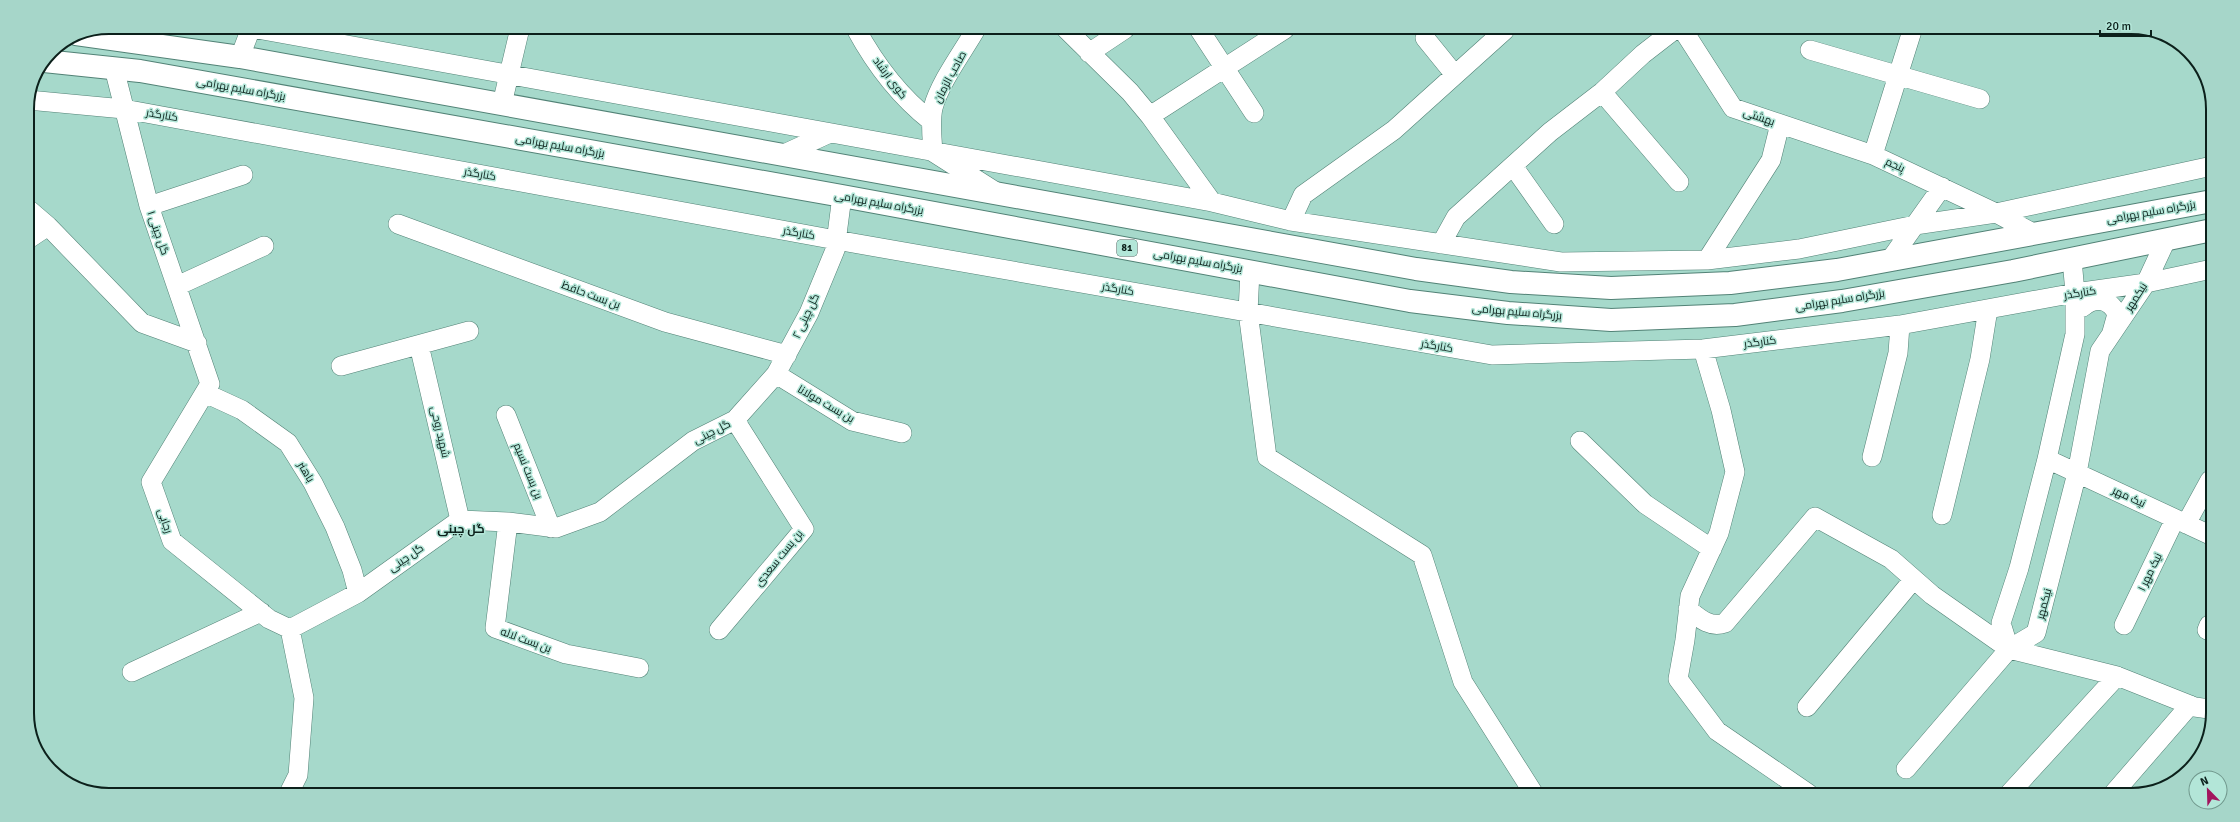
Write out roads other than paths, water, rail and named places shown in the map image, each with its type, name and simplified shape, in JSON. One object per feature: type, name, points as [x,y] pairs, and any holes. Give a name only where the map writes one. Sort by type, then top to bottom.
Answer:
[{"type":"highway","name":"بزرگراه سلیم بهرامی","points":[[91,36],[240,56],[1416,269],[1511,282],[1610,288],[1730,283],[1837,270],[2206,202]]},
{"type":"highway","name":"بزرگراه سلیم بهرامی","points":[[52,62],[148,72],[842,196],[1410,301],[1508,313],[1611,320],[1735,315],[1842,301],[2072,259],[2206,231]]},
{"type":"street","points":[[240,56],[247,34]]},
{"type":"street","points":[[282,34],[1212,202],[1291,221],[1561,262],[1707,260],[1798,250],[1915,225],[1996,213],[2206,167]]},
{"type":"street","points":[[502,104],[518,34]]},
{"type":"street","name":"کوی ارشاد","points":[[859,34],[886,75],[902,95],[932,122]]},
{"type":"street","name":"صاحب الزمان","points":[[933,152],[933,108],[939,93],[973,34]]},
{"type":"street","points":[[1071,34],[1130,92],[1150,116],[1212,202]]},
{"type":"street","points":[[1089,53],[1118,34]]},
{"type":"street","points":[[1202,34],[1254,113]]},
{"type":"street","points":[[1150,116],[1279,34]]},
{"type":"street","points":[[1291,221],[1303,195],[1394,130],[1501,34]]},
{"type":"street","points":[[1440,244],[1456,217],[1550,132],[1602,92],[1643,54],[1669,34]]},
{"type":"street","name":"بهشتی","points":[[1686,34],[1733,108],[1873,155]]},
{"type":"street","name":"پنجم","points":[[1911,34],[1873,155],[1996,213],[2033,234]]},
{"type":"street","points":[[1425,38],[1455,75]]},
{"type":"street","points":[[1810,50],[1898,74],[1980,99]]},
{"type":"street","name":"گل چینی ۱","points":[[114,68],[148,206],[210,384],[205,393]]},
{"type":"street","points":[[1602,92],[1680,182]]},
{"type":"street","name":"کنارگذر","points":[[35,101],[124,108],[836,240],[1492,355],[1703,349],[1900,325],[2075,293],[2146,283],[2206,270]]},
{"type":"street","points":[[1707,260],[1771,160],[1780,124]]},
{"type":"street","points":[[784,154],[830,133]]},
{"type":"street","points":[[933,152],[998,193]]},
{"type":"street","points":[[1512,166],[1554,224]]},
{"type":"street","points":[[148,206],[243,175]]},
{"type":"street","points":[[1890,260],[1942,187]]},
{"type":"street","name":"گل چینی ۲","points":[[736,420],[776,374],[809,314],[835,250],[842,196]]},
{"type":"street","points":[[34,214],[48,226],[142,323],[196,343]]},
{"type":"street","name":"بن بست حافظ","points":[[398,224],[665,322],[787,355]]},
{"type":"street","points":[[34,235],[48,226]]},
{"type":"street","name":"نیکمهر","points":[[1906,769],[2009,649],[2036,632],[2077,473],[2100,351],[2146,283],[2166,240]]},
{"type":"street","points":[[177,286],[264,246]]},
{"type":"street","points":[[2072,259],[2075,293],[2075,334]]},
{"type":"street","points":[[1250,271],[1248,312],[1267,457],[1422,555],[1463,682],[1530,788]]},
{"type":"street","points":[[2009,649],[2001,623],[2019,568],[2047,459],[2075,334],[2083,306],[2090,301],[2098,300],[2109,303],[2117,314],[2112,334]]},
{"type":"street","points":[[1942,515],[1980,359],[1988,309]]},
{"type":"street","points":[[1872,457],[1898,353],[1900,325]]},
{"type":"street","points":[[341,366],[469,331]]},
{"type":"street","name":"شهید روحی","points":[[419,345],[460,520]]},
{"type":"street","points":[[1703,349],[1721,410],[1735,472],[1719,533],[1690,596],[1678,680],[1717,731],[1800,788]]},
{"type":"street","name":"بن بست مولانا","points":[[776,374],[852,421],[902,433]]},
{"type":"street","name":"باهنر","points":[[205,393],[242,410],[288,443],[313,483],[335,527],[352,570],[358,593]]},
{"type":"street","name":"رجایی","points":[[205,393],[151,482],[172,541],[269,619],[290,629]]},
{"type":"street","name":"بن بست نسیم","points":[[506,414],[551,528]]},
{"type":"street","name":"گل چینی","points":[[290,629],[358,593],[460,520],[508,522],[556,528],[600,512],[693,441],[736,420]]},
{"type":"street","name":"بن بست سعدی","points":[[719,630],[804,529],[736,420]]},
{"type":"street","points":[[1580,441],[1645,504],[1712,549]]},
{"type":"street","name":"نیک مهر","points":[[2047,459],[2206,533]]},
{"type":"street","name":"نیک مهر ۱","points":[[2124,626],[2181,522],[2206,486]]},
{"type":"street","points":[[1688,610],[1701,620],[1717,626],[1725,623],[1815,517],[1891,559],[1913,580],[1932,595],[2009,649],[2117,676],[2190,705],[2206,709]]},
{"type":"street","name":"بن بست لاله","points":[[508,522],[495,628],[566,654],[639,668]]},
{"type":"street","points":[[1807,707],[1913,580]]},
{"type":"street","points":[[132,672],[261,612]]},
{"type":"street","points":[[290,629],[304,698],[298,774],[291,788]]},
{"type":"street","points":[[2014,788],[2117,676]]},
{"type":"street","points":[[2118,788],[2190,705]]},
{"type":"district","name":"گل چینی","points":[[461,529]]}]
